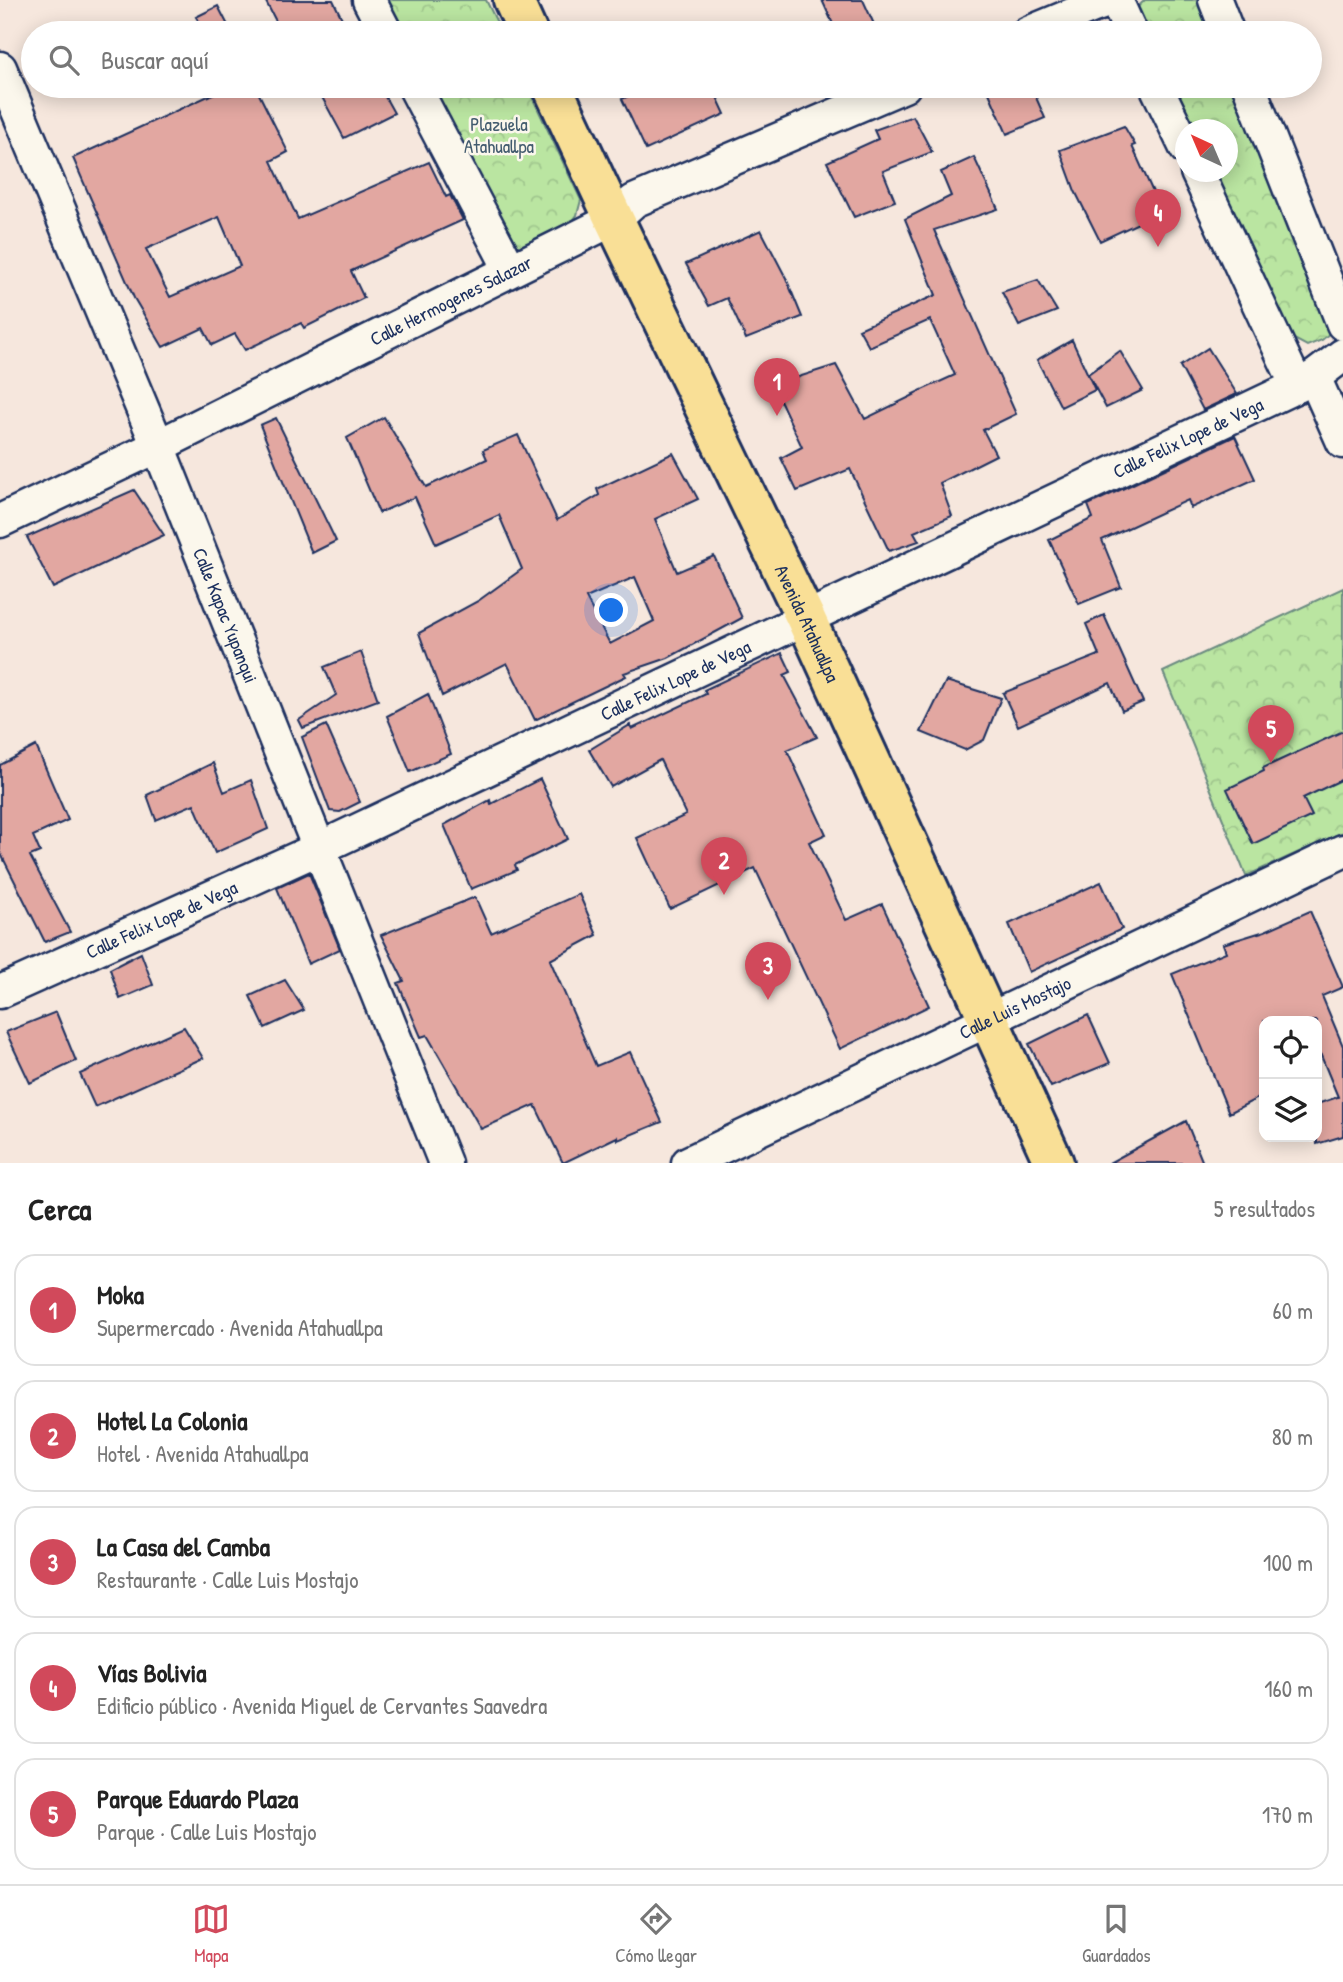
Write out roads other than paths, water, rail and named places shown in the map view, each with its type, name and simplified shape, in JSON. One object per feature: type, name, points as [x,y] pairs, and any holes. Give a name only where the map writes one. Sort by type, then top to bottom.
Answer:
[{"type":"main road","points":[[513,0],[523,21]]},
{"type":"main road","name":"Avenida Atahuallpa","points":[[558,98],[805,617],[1054,1163]]},
{"type":"street","points":[[369,0],[380,21]]},
{"type":"street","points":[[1057,21],[1114,0],[1125,21]]},
{"type":"street","points":[[1215,0],[1223,21]]},
{"type":"street","name":"Calle Kapac Yupanqui","points":[[0,68],[158,446],[445,1163]]},
{"type":"street","points":[[420,98],[510,269]]},
{"type":"street","name":"Calle Hermogenes Salazar","points":[[0,521],[158,446],[614,219],[634,201],[876,98]]},
{"type":"street","points":[[1162,98],[1175,127]]},
{"type":"street","points":[[1254,98],[1343,324]]},
{"type":"street","points":[[1202,182],[1306,381],[1343,442]]},
{"type":"street","name":"Calle Felix Lope de Vega","points":[[0,992],[318,849],[1306,381],[1343,355]]},
{"type":"street","name":"Calle Luis Mostajo","points":[[688,1163],[1343,851]]},
{"type":"place","name":"Vías Bolivia","points":[[1158,247]]},
{"type":"place","name":"Moka","points":[[777,416]]},
{"type":"place","name":"Parque Eduardo Plaza","points":[[1271,763]]},
{"type":"place","name":"Hotel La Colonia","points":[[724,895]]},
{"type":"place","name":"La Casa del Camba","points":[[768,1000]]},
{"type":"park label","name":"Plazuela Atahuallpa","points":[[499,135]]}]
